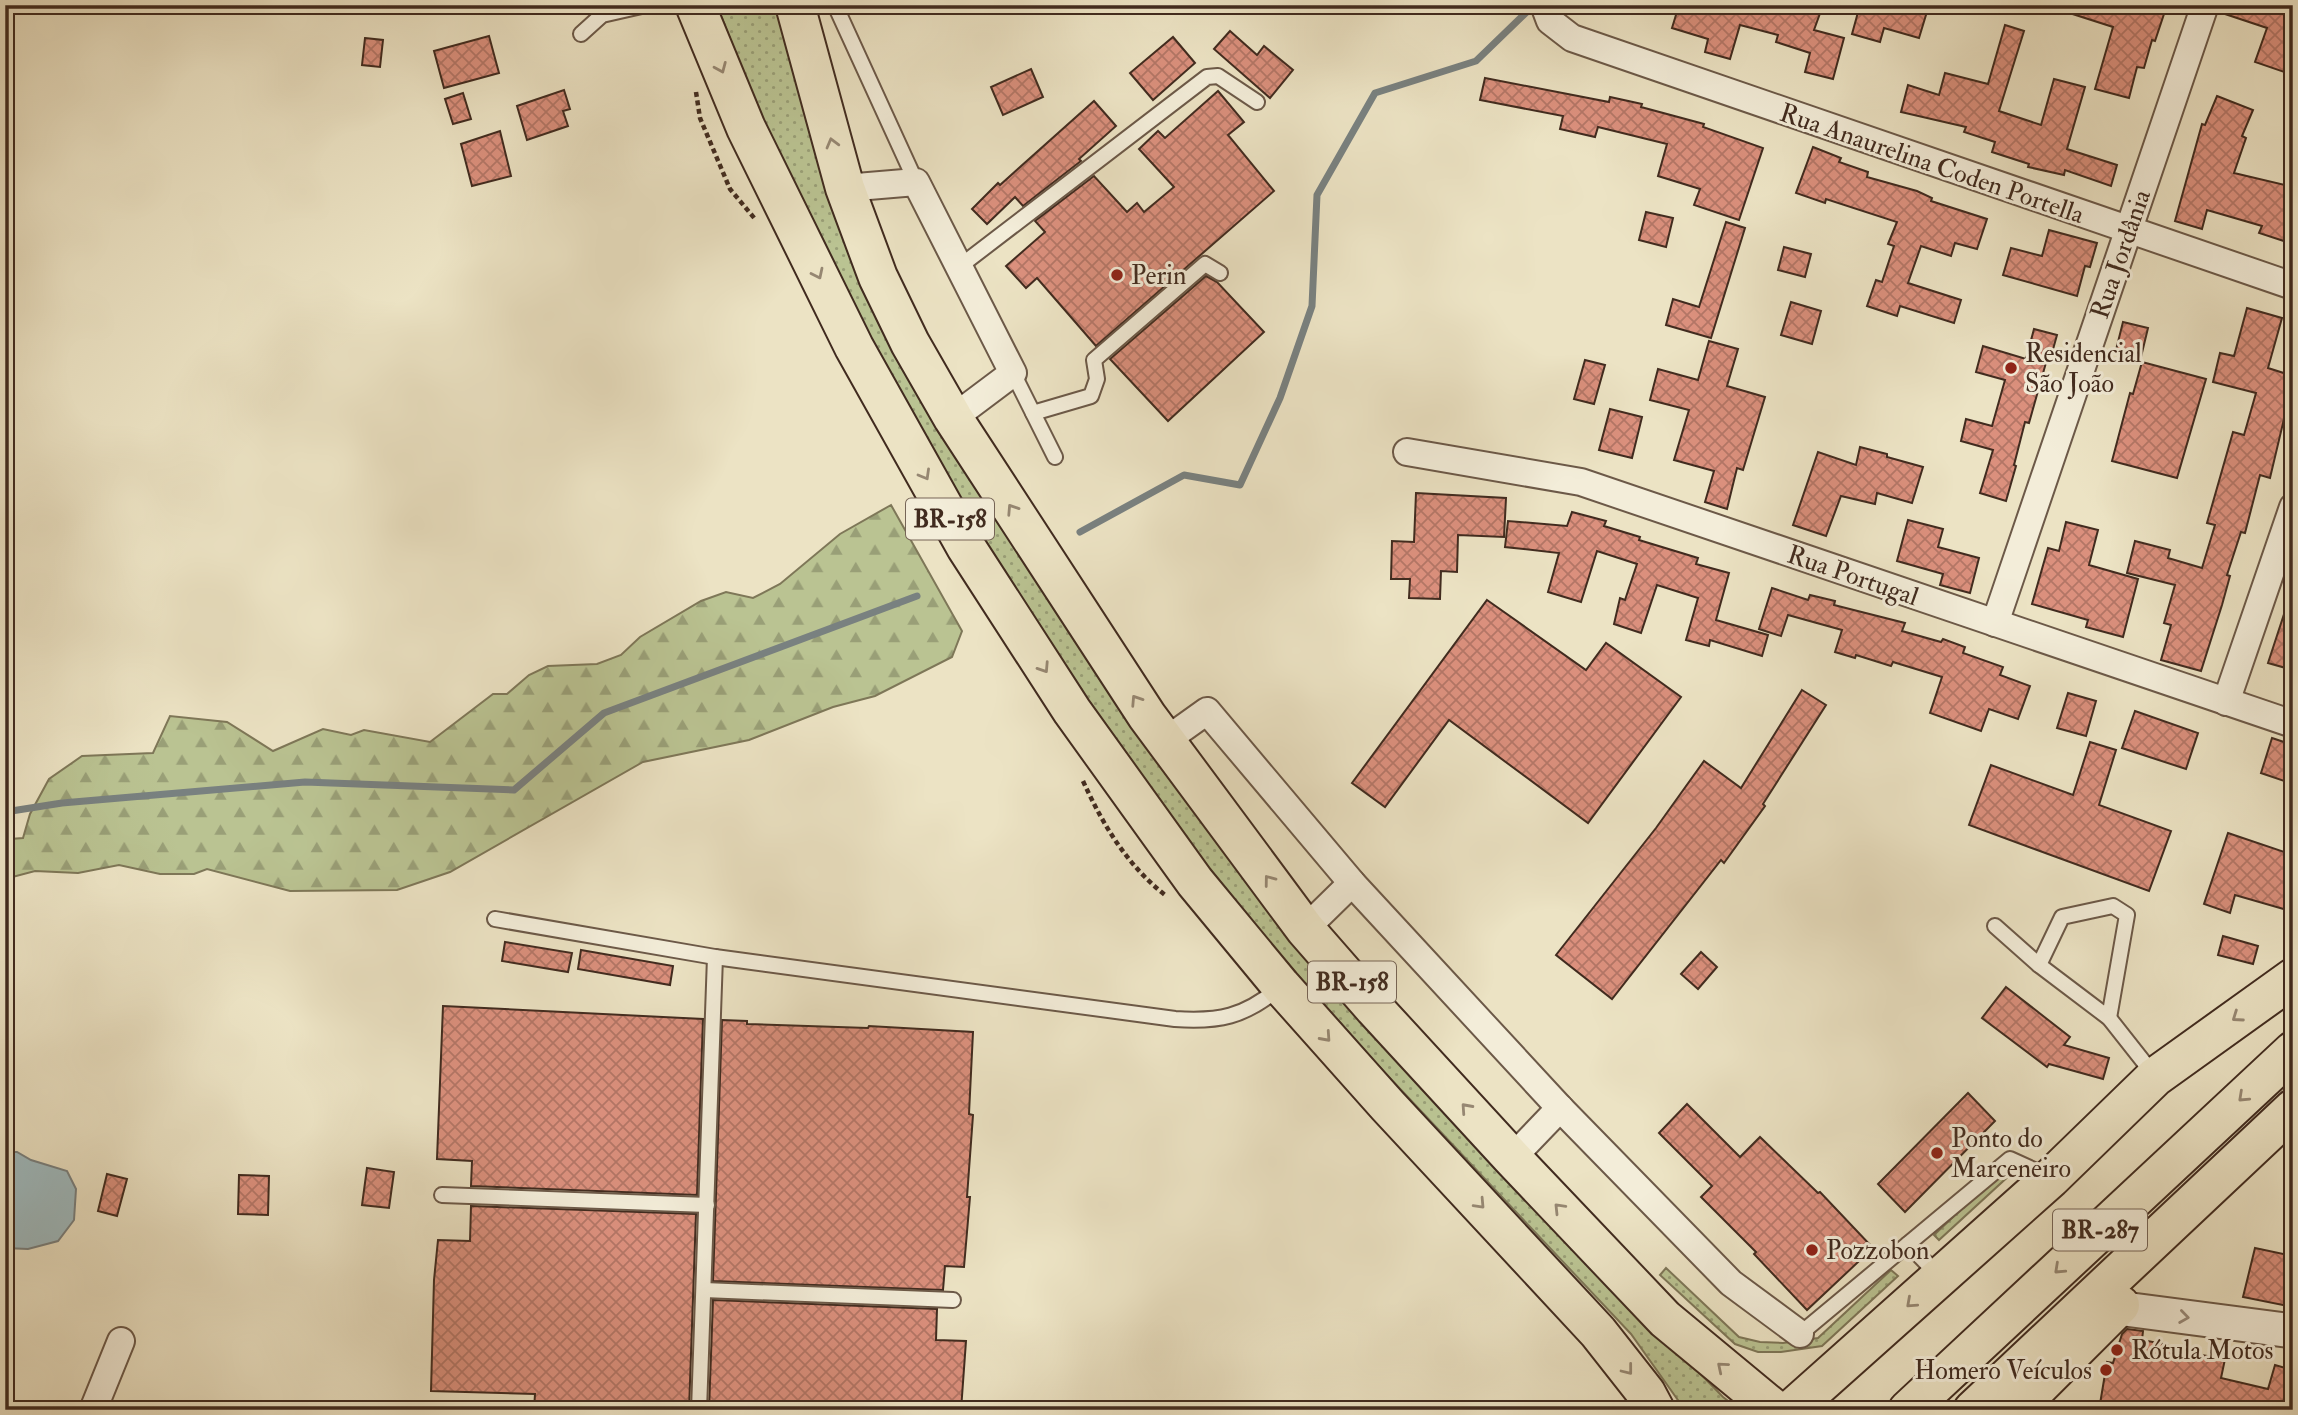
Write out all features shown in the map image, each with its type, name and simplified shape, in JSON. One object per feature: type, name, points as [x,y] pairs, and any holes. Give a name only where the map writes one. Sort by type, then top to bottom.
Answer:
[{"type":"highway","name":"BR-158","points":[[695,5],[746,128],[854,347],[966,547],[1072,711],[1195,882],[1281,986],[1388,1106],[1598,1332],[1646,1393],[1655,1410]]},
{"type":"highway","name":"BR-158","points":[[795,5],[845,188],[878,277],[910,343],[953,418],[1147,716],[1305,929],[1512,1158],[1665,1319],[1775,1410]]},
{"type":"highway","name":"BR-287","points":[[1791,1410],[2051,1178],[2155,1077],[2293,978]]},
{"type":"highway","name":"BR-287","points":[[1908,1410],[2293,1051]]},
{"type":"highway","name":"BR-287","points":[[1973,1410],[2293,1109]]},
{"type":"highway","name":"BR-287","points":[[2015,1410],[2117,1308],[2293,1140]]},
{"type":"street","name":"Rua Jordânia","points":[[1995,623],[2205,5]]},
{"type":"street","name":"Rua Anaurelina Coden Portella","points":[[1547,13],[1572,38],[2293,286]]},
{"type":"street","points":[[845,188],[916,182],[1013,373],[953,418]]},
{"type":"street","name":"Rua Portugal","points":[[1407,452],[1581,482],[2293,724]]},
{"type":"street","points":[[2226,702],[2293,508]]},
{"type":"street","points":[[1165,741],[1207,711],[1352,883],[1560,1108],[1731,1283],[1800,1334]]},
{"type":"street","points":[[1305,929],[1352,883]]},
{"type":"street","points":[[1512,1158],[1560,1108]]},
{"type":"street","points":[[2117,1308],[2293,1331]]},
{"type":"street","points":[[93,1410],[121,1341]]},
{"type":"street","points":[[2045,1410],[2071,1356]]},
{"type":"lane","points":[[581,34],[602,15],[646,5]]},
{"type":"lane","points":[[835,5],[916,182]]},
{"type":"lane","points":[[959,267],[1207,77],[1217,76],[1257,102]]},
{"type":"lane","points":[[1033,413],[1091,396],[1097,379],[1094,360],[1206,264],[1220,273]]},
{"type":"lane","points":[[1013,373],[1055,457]]},
{"type":"lane","points":[[2039,965],[2062,917],[2113,906],[2127,915],[2109,1018]]},
{"type":"lane","points":[[495,919],[715,957],[1175,1019],[1206,1021],[1238,1013],[1258,1005],[1281,986]]},
{"type":"lane","points":[[1995,926],[2039,965],[2109,1018],[2155,1077]]},
{"type":"lane","points":[[699,1410],[715,957]]},
{"type":"lane","points":[[1800,1334],[2010,1159],[2051,1178]]},
{"type":"lane","points":[[442,1195],[706,1205]]},
{"type":"lane","points":[[1908,1244],[1940,1277]]},
{"type":"lane","points":[[704,1290],[953,1300]]},
{"type":"green space","points":[[717,5],[782,5],[816,131],[1069,629],[1645,1317],[1723,1397],[1740,1410],[1685,1410],[1631,1334],[1372,1059],[1256,927],[1170,819],[1046,641],[946,482],[772,147]]},
{"type":"green space","points":[[891,505],[962,631],[952,657],[875,696],[833,707],[749,740],[643,762],[450,872],[397,890],[290,891],[207,869],[194,874],[160,874],[119,865],[78,873],[35,871],[5,879],[5,847],[10,839],[23,838],[30,814],[49,779],[82,756],[153,753],[170,716],[227,722],[273,751],[323,729],[351,735],[364,730],[430,742],[493,694],[507,694],[529,675],[548,666],[597,664],[621,655],[640,637],[701,601],[726,592],[753,598],[780,584],[840,534]]},
{"type":"green space","points":[[2005,1168],[2012,1173],[1939,1240],[1934,1235]]},
{"type":"green space","points":[[1666,1268],[1739,1337],[1760,1342],[1783,1343],[1818,1338],[1891,1270],[1898,1276],[1822,1346],[1781,1352],[1758,1352],[1735,1344],[1660,1275]]},
{"type":"water","points":[[5,1152],[17,1152],[31,1160],[67,1171],[76,1189],[74,1220],[58,1241],[28,1249],[5,1248]]},
{"type":"building","points":[[1679,5],[1823,5],[1814,30],[1844,38],[1833,79],[1805,72],[1810,53],[1776,42],[1778,35],[1740,25],[1730,59],[1705,52],[1708,39],[1672,28]]},
{"type":"building","points":[[1860,5],[1929,5],[1919,38],[1884,28],[1880,42],[1852,34]]},
{"type":"building","points":[[2058,5],[2167,5],[2144,68],[2137,67],[2129,98],[2095,89],[2113,27],[2057,9]]},
{"type":"building","points":[[2220,5],[2293,5],[2293,30],[2287,48],[2293,50],[2293,75],[2255,62],[2267,28],[2219,12]]},
{"type":"building","points":[[2005,25],[2024,31],[1999,111],[2041,125],[2054,79],[2085,87],[2067,149],[2117,165],[2111,186],[2065,170],[2064,175],[2028,167],[2029,164],[1992,152],[1995,142],[1964,132],[1966,127],[1901,112],[1908,85],[1939,95],[1945,73],[1988,84]]},
{"type":"building","points":[[1230,31],[1257,55],[1264,46],[1293,70],[1270,98],[1214,49]]},
{"type":"building","points":[[489,36],[499,73],[444,88],[434,51]]},
{"type":"building","points":[[1173,37],[1195,63],[1153,100],[1130,73]]},
{"type":"building","points":[[365,38],[383,40],[380,67],[362,65]]},
{"type":"building","points":[[1031,69],[1043,97],[1003,115],[991,87]]},
{"type":"building","points":[[1485,78],[1609,102],[1610,97],[1642,104],[1641,107],[1704,124],[1703,127],[1763,148],[1739,220],[1694,205],[1700,189],[1658,176],[1667,144],[1598,127],[1595,137],[1560,129],[1563,116],[1480,100]]},
{"type":"building","points":[[564,90],[570,109],[563,111],[568,126],[527,140],[517,106]]},
{"type":"building","points":[[1218,91],[1244,122],[1228,135],[1274,191],[1096,346],[1037,278],[1026,288],[1006,266],[1045,232],[1035,221],[1094,176],[1127,212],[1137,203],[1144,212],[1174,187],[1139,149],[1158,131],[1165,138]]},
{"type":"building","points":[[463,93],[471,119],[453,124],[445,99]]},
{"type":"building","points":[[2217,96],[2253,110],[2242,136],[2246,138],[2234,173],[2293,187],[2293,244],[2259,233],[2262,226],[2207,210],[2202,229],[2175,221],[2202,124],[2205,125]]},
{"type":"building","points":[[1094,101],[1116,126],[1079,159],[1081,161],[1023,206],[1015,197],[987,224],[972,209],[998,183],[1000,185]]},
{"type":"building","points":[[500,131],[511,176],[472,186],[461,144]]},
{"type":"building","points":[[1813,147],[1841,158],[1839,162],[1868,172],[1867,177],[1917,191],[1932,198],[1931,201],[1987,219],[1977,249],[1955,243],[1951,256],[1921,246],[1908,283],[1961,300],[1954,323],[1900,306],[1897,316],[1867,306],[1876,280],[1882,282],[1894,246],[1888,244],[1897,222],[1826,199],[1825,203],[1796,193]]},
{"type":"building","points":[[1646,212],[1673,218],[1666,247],[1639,240]]},
{"type":"building","points":[[1726,222],[1745,228],[1711,338],[1666,325],[1673,299],[1699,307]]},
{"type":"building","points":[[2049,230],[2097,243],[2090,267],[2085,266],[2077,296],[2003,275],[2011,248],[2042,256]]},
{"type":"building","points":[[1784,247],[1811,254],[1805,277],[1778,270]]},
{"type":"building","points":[[1206,276],[1217,282],[1264,332],[1168,421],[1110,359]]},
{"type":"building","points":[[1791,302],[1821,311],[1812,344],[1781,335]]},
{"type":"building","points":[[2247,308],[2282,318],[2268,368],[2293,376],[2293,404],[2288,402],[2270,478],[2260,475],[2245,533],[2241,532],[2227,575],[2230,576],[2201,671],[2161,660],[2171,625],[2164,623],[2175,585],[2127,573],[2135,541],[2170,550],[2168,558],[2202,568],[2215,525],[2207,523],[2233,432],[2244,435],[2256,393],[2213,382],[2220,353],[2234,356]]},
{"type":"building","points":[[2123,322],[2148,328],[2141,357],[2116,350]]},
{"type":"building","points":[[2034,329],[2057,335],[2052,353],[2049,352],[2029,423],[2025,422],[2006,501],[1980,493],[1993,450],[1961,441],[1966,419],[1992,426],[2005,380],[1976,372],[1983,346],[2026,359]]},
{"type":"building","points":[[1709,341],[1738,349],[1727,386],[1765,397],[1743,470],[1737,468],[1727,509],[1705,502],[1714,471],[1674,460],[1689,410],[1650,400],[1658,369],[1698,380]]},
{"type":"building","points":[[1585,360],[1605,365],[1594,404],[1574,399]]},
{"type":"building","points":[[2142,362],[2206,379],[2177,478],[2112,461],[2130,393],[2133,394]]},
{"type":"building","points":[[1610,409],[1642,417],[1632,458],[1599,450]]},
{"type":"building","points":[[1860,447],[1923,467],[1912,503],[1877,493],[1875,504],[1841,496],[1826,536],[1793,525],[1818,452],[1856,465]]},
{"type":"building","points":[[1416,493],[1506,498],[1504,537],[1458,535],[1457,572],[1441,571],[1440,599],[1409,598],[1410,579],[1391,579],[1392,541],[1414,542]]},
{"type":"building","points":[[1572,512],[1606,521],[1604,526],[1698,558],[1696,564],[1729,573],[1716,620],[1768,635],[1762,656],[1710,640],[1709,646],[1686,640],[1698,598],[1657,585],[1641,633],[1614,624],[1620,598],[1625,600],[1637,564],[1597,551],[1581,602],[1548,592],[1559,553],[1505,547],[1508,521],[1567,526]]},
{"type":"building","points":[[1908,520],[1943,529],[1938,547],[1979,558],[1970,593],[1940,585],[1943,574],[1897,561]]},
{"type":"building","points":[[2066,522],[2098,530],[2089,565],[2138,579],[2123,637],[2086,627],[2088,620],[2032,604],[2048,548],[2059,551]]},
{"type":"building","points":[[1772,588],[1808,600],[1810,595],[1835,601],[1834,605],[1905,623],[1902,631],[1941,642],[1943,639],[1965,647],[1963,653],[2003,667],[2000,675],[2030,686],[2018,719],[1989,709],[1981,731],[1930,713],[1942,677],[1893,662],[1891,666],[1856,655],[1855,658],[1835,652],[1842,630],[1788,615],[1781,636],[1759,629]]},
{"type":"building","points":[[2289,599],[2293,599],[2293,670],[2268,663]]},
{"type":"building","points":[[1487,600],[1586,670],[1606,643],[1681,697],[1588,823],[1449,720],[1385,807],[1352,783]]},
{"type":"building","points":[[1802,690],[1826,705],[1763,804],[1765,806],[1724,863],[1721,860],[1612,999],[1556,955],[1656,828],[1704,761],[1741,788]]},
{"type":"building","points":[[2068,693],[2096,701],[2086,736],[2057,728]]},
{"type":"building","points":[[2135,711],[2198,733],[2186,769],[2122,748]]},
{"type":"building","points":[[2272,738],[2290,744],[2285,759],[2293,761],[2293,784],[2261,773]]},
{"type":"building","points":[[2090,742],[2116,750],[2099,805],[2171,831],[2149,891],[1969,825],[1991,765],[2073,795]]},
{"type":"building","points":[[2228,833],[2293,855],[2293,890],[2287,910],[2235,895],[2230,913],[2204,904]]},
{"type":"building","points":[[2223,936],[2258,946],[2253,964],[2218,955]]},
{"type":"building","points":[[505,942],[572,953],[568,972],[502,961]]},
{"type":"building","points":[[581,950],[673,966],[670,985],[578,969]]},
{"type":"building","points":[[1701,952],[1717,967],[1698,989],[1681,974]]},
{"type":"building","points":[[2006,987],[2070,1037],[2064,1045],[2109,1058],[2103,1079],[2049,1064],[2047,1067],[1982,1018]]},
{"type":"building","points":[[443,1006],[703,1019],[697,1195],[471,1186],[472,1161],[437,1159]]},
{"type":"building","points":[[722,1020],[747,1021],[747,1024],[869,1026],[973,1032],[969,1114],[973,1115],[967,1197],[970,1197],[964,1267],[945,1266],[943,1290],[713,1281]]},
{"type":"building","name":"Ponto do Marceneiro","points":[[1968,1093],[1995,1121],[1905,1212],[1878,1184]]},
{"type":"building","points":[[1687,1104],[1740,1157],[1760,1137],[1820,1192],[1873,1248],[1807,1310],[1754,1254],[1756,1252],[1701,1197],[1712,1186],[1659,1133]]},
{"type":"building","points":[[367,1168],[394,1172],[389,1208],[362,1205]]},
{"type":"building","points":[[107,1174],[127,1179],[117,1216],[98,1211]]},
{"type":"building","points":[[239,1175],[269,1176],[268,1215],[238,1214]]},
{"type":"building","points":[[471,1206],[696,1214],[689,1410],[534,1410],[535,1394],[431,1391],[434,1280],[438,1240],[470,1241]]},
{"type":"building","points":[[2255,1248],[2293,1256],[2290,1275],[2293,1276],[2293,1307],[2243,1297]]},
{"type":"building","points":[[713,1300],[937,1309],[936,1340],[966,1341],[961,1410],[889,1410],[733,1403],[732,1410],[709,1410]]},
{"type":"building","points":[[2127,1329],[2143,1331],[2142,1340],[2185,1348],[2184,1352],[2225,1359],[2221,1378],[2268,1389],[2275,1365],[2292,1370],[2281,1410],[2099,1410],[2107,1362],[2113,1363],[2122,1334]]},
{"type":"waterway","points":[[1080,532],[1184,475],[1240,485],[1280,398],[1312,306],[1317,195],[1375,93],[1476,61],[1534,5]]},
{"type":"waterway","points":[[5,812],[62,803],[305,782],[514,790],[604,713],[917,596]]},
{"type":"place","name":"Perin","points":[[1117,275]]},
{"type":"place","name":"Residencial São João","points":[[2011,368]]},
{"type":"place","name":"Ponto do Marceneiro","points":[[1937,1153]]},
{"type":"place","name":"Pozzobon","points":[[1812,1250]]},
{"type":"place","name":"Rótula Motos","points":[[2117,1350]]},
{"type":"place","name":"Homero Veículos","points":[[2106,1370]]}]
